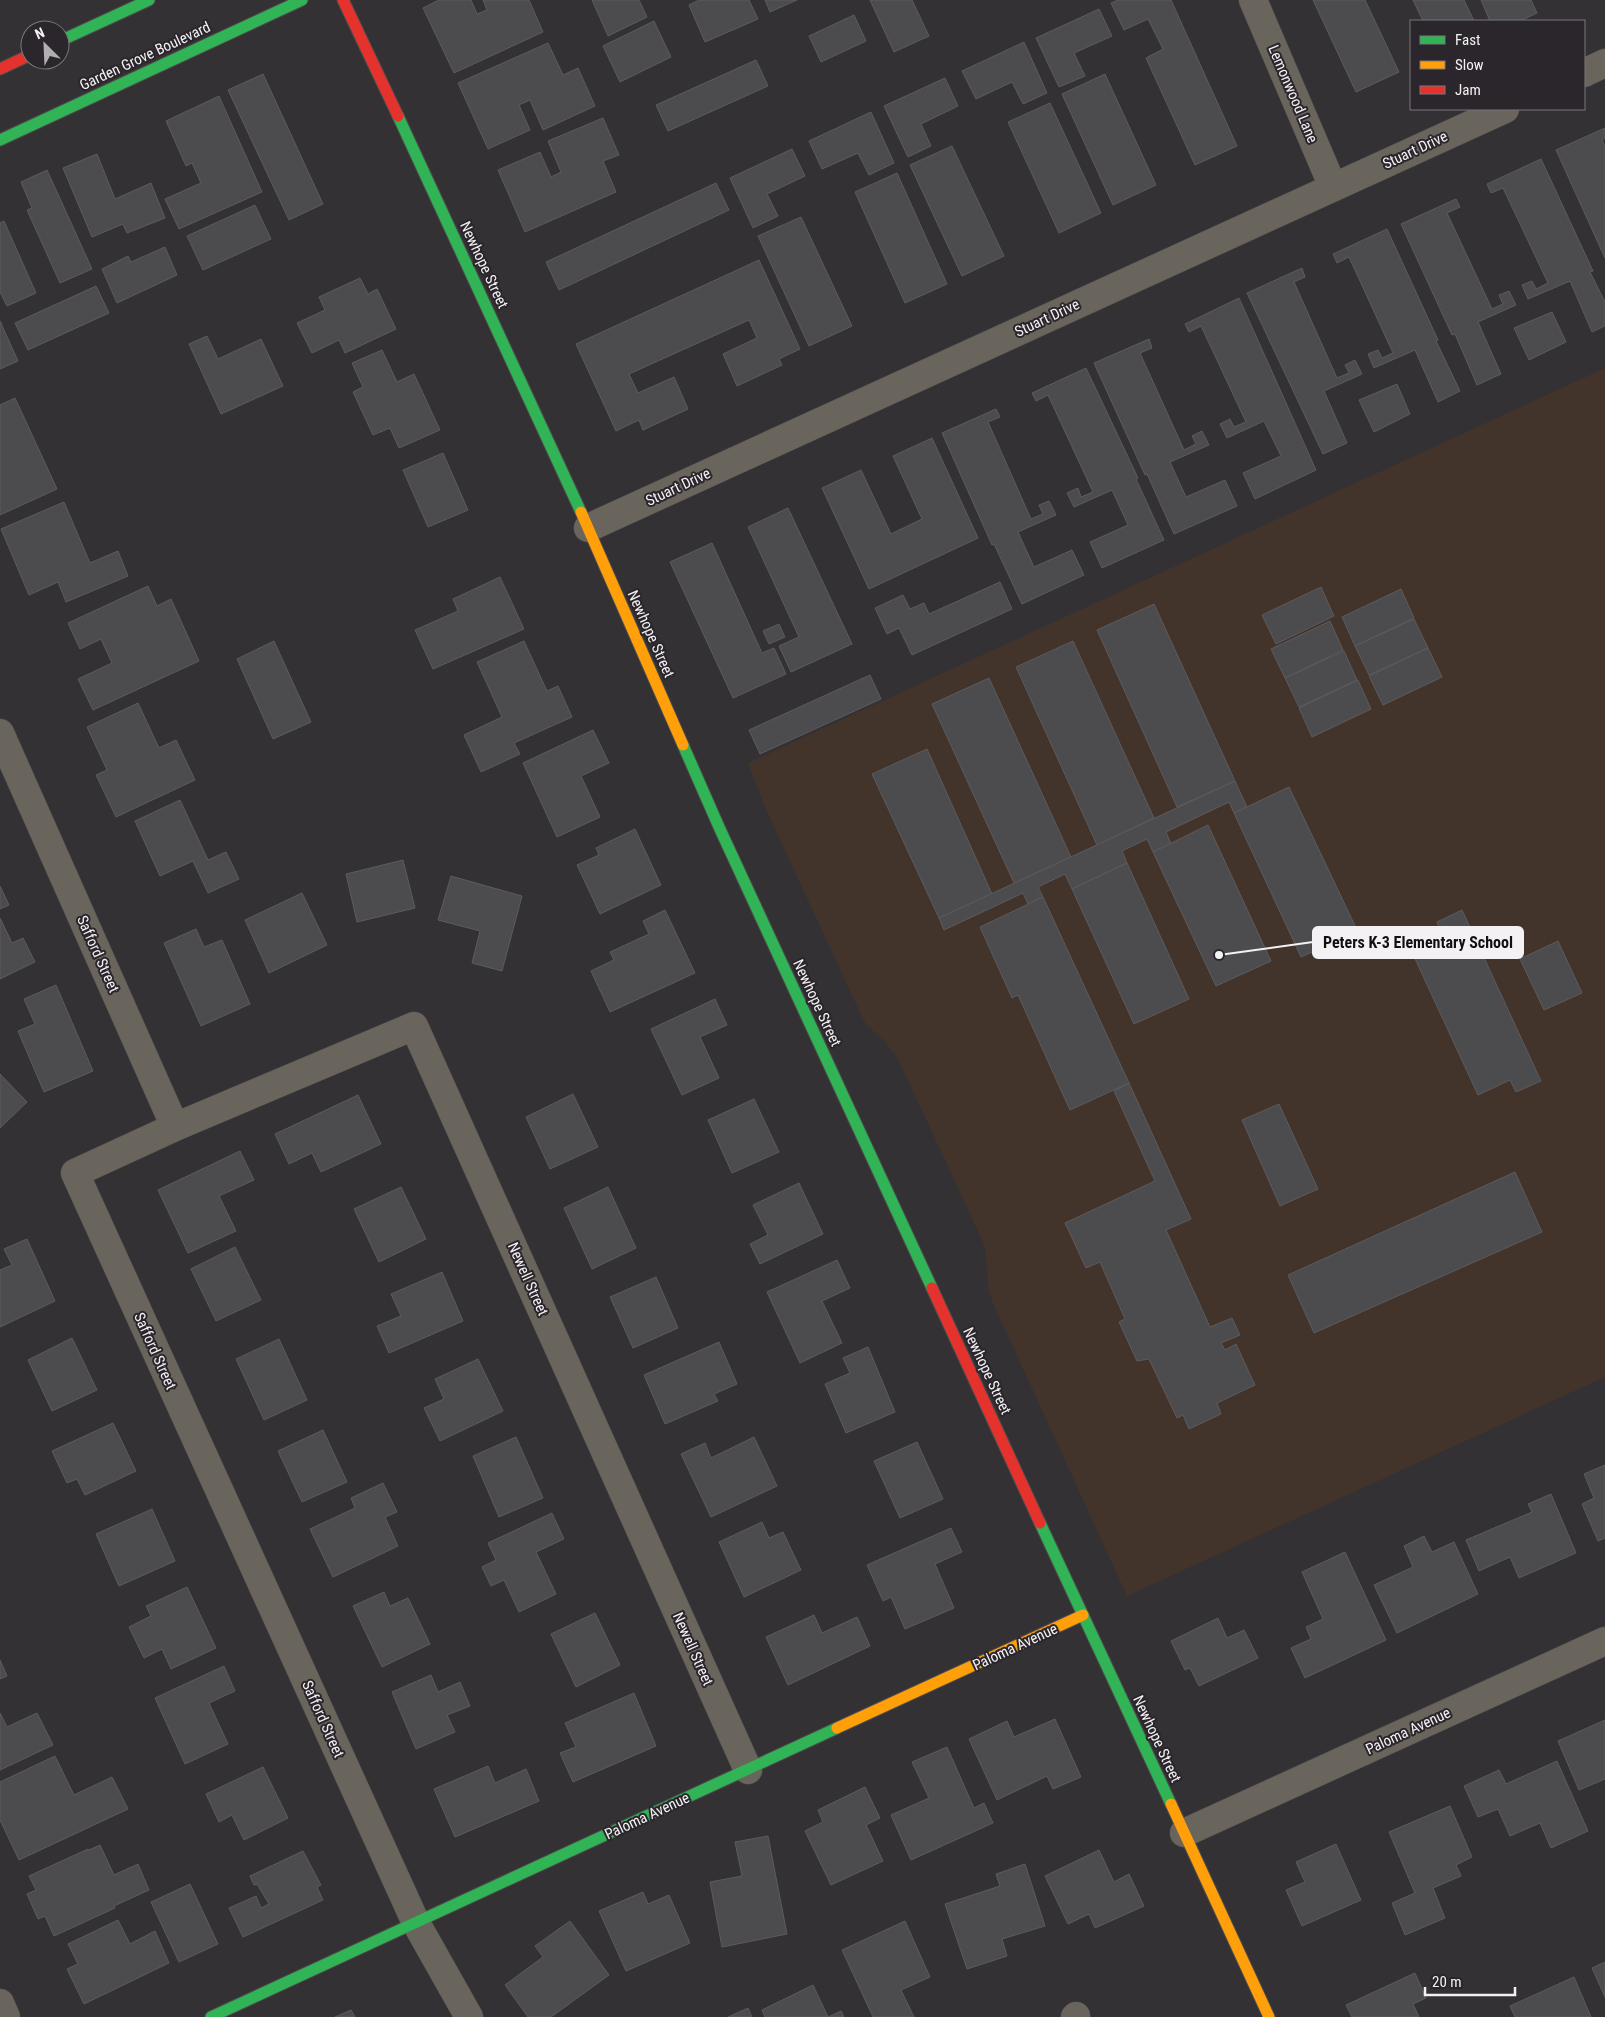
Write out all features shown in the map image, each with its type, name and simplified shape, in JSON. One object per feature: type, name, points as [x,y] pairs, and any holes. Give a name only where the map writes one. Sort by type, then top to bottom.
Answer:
[{"type":"street","points":[[70,36],[149,0]]},
{"type":"street","name":"Garden Grove Boulevard","points":[[0,140],[302,0]]},
{"type":"street","name":"Newhope Street","points":[[342,0],[474,278],[588,528],[719,827],[1269,2017]]},
{"type":"street","name":"Lemonwood Lane","points":[[1253,0],[1333,187]]},
{"type":"street","points":[[0,69],[20,60]]},
{"type":"street","points":[[1585,73],[1605,63]]},
{"type":"street","name":"Stuart Drive","points":[[588,528],[1503,110]]},
{"type":"street","name":"Safford Street","points":[[0,733],[175,1127],[74,1173],[416,1923],[469,2017]]},
{"type":"street","name":"Newell Street","points":[[175,1127],[414,1026],[748,1770]]},
{"type":"street","name":"Paloma Avenue","points":[[211,2017],[1082,1615]]},
{"type":"street","name":"Paloma Avenue","points":[[1184,1833],[1605,1641]]},
{"type":"street","points":[[0,2003],[6,2017]]},
{"type":"shaded area","points":[[1605,368],[1605,1377],[1127,1596],[992,1301],[988,1287],[986,1254],[983,1242],[897,1057],[885,1042],[866,1024],[862,1017],[764,805],[748,763]]},
{"type":"building","points":[[439,0],[471,0],[477,14],[487,10],[483,0],[529,0],[543,32],[454,73],[423,8]]},
{"type":"building","points":[[592,0],[639,0],[647,17],[608,36]]},
{"type":"building","points":[[699,0],[749,0],[758,19],[705,42],[689,5]]},
{"type":"building","points":[[765,0],[797,0],[770,12]]},
{"type":"building","points":[[870,0],[912,0],[929,36],[894,52]]},
{"type":"building","points":[[1118,0],[1171,0],[1237,146],[1195,165],[1146,58],[1163,49],[1148,19],[1124,30],[1111,3]]},
{"type":"building","points":[[1313,0],[1365,0],[1399,72],[1356,92]]},
{"type":"building","points":[[1413,0],[1464,0],[1474,20],[1423,20]]},
{"type":"building","points":[[1481,0],[1531,0],[1537,13],[1522,20],[1490,20]]},
{"type":"building","points":[[1099,9],[1112,36],[1074,53],[1085,76],[1059,87],[1036,38]]},
{"type":"building","points":[[854,15],[866,41],[821,62],[809,36]]},
{"type":"building","points":[[654,21],[671,57],[620,82],[603,46]]},
{"type":"building","points":[[1024,42],[1047,93],[1023,104],[1012,82],[976,99],[962,71]]},
{"type":"building","points":[[548,43],[563,75],[578,68],[595,106],[543,130],[530,100],[519,105],[530,130],[488,149],[458,83]]},
{"type":"building","points":[[756,60],[768,86],[668,131],[656,105]]},
{"type":"building","points":[[263,74],[323,204],[289,220],[228,90]]},
{"type":"building","points":[[1105,74],[1156,185],[1113,205],[1062,94]]},
{"type":"building","points":[[945,78],[958,106],[921,124],[931,146],[908,157],[884,106]]},
{"type":"building","points":[[219,96],[262,192],[179,229],[165,199],[201,183],[192,163],[186,166],[166,121]]},
{"type":"building","points":[[1050,103],[1101,213],[1059,233],[1008,122]]},
{"type":"building","points":[[871,112],[894,163],[869,175],[858,153],[822,169],[809,141]]},
{"type":"building","points":[[603,118],[619,155],[603,161],[616,192],[525,232],[498,170],[540,152],[551,177],[561,172],[548,141]]},
{"type":"building","points":[[1605,128],[1605,138],[1602,140],[1605,146],[1605,258],[1556,150]]},
{"type":"building","points":[[952,146],[1004,256],[962,276],[910,165]]},
{"type":"building","points":[[792,149],[805,176],[767,194],[778,216],[753,228],[730,178]]},
{"type":"building","points":[[97,154],[115,199],[151,183],[165,218],[127,233],[123,224],[92,237],[63,168]]},
{"type":"building","points":[[1541,159],[1593,271],[1590,272],[1605,302],[1605,326],[1592,332],[1570,281],[1528,299],[1522,285],[1532,281],[1536,289],[1548,283],[1503,188],[1491,193],[1487,184]]},
{"type":"building","points":[[47,170],[92,269],[60,283],[27,210],[32,208],[21,182]]},
{"type":"building","points":[[897,173],[947,284],[905,303],[855,192]]},
{"type":"building","points":[[716,183],[729,210],[559,290],[546,262]]},
{"type":"building","points":[[1456,199],[1460,207],[1447,213],[1492,309],[1503,304],[1499,295],[1509,291],[1516,305],[1478,322],[1501,374],[1477,385],[1455,334],[1452,335],[1401,224]]},
{"type":"building","points":[[255,205],[271,239],[203,270],[187,236]]},
{"type":"building","points":[[801,217],[852,326],[809,346],[758,236]]},
{"type":"building","points":[[4,221],[36,293],[7,306],[0,292],[0,223]]},
{"type":"building","points":[[1387,229],[1460,391],[1438,402],[1415,350],[1374,368],[1368,354],[1378,350],[1382,358],[1393,353],[1349,257],[1337,263],[1333,254]]},
{"type":"building","points":[[165,247],[177,275],[117,303],[102,269],[128,256],[131,262]]},
{"type":"building","points":[[759,260],[800,349],[779,359],[782,365],[737,386],[723,354],[757,338],[749,320],[629,374],[638,393],[674,377],[688,409],[643,430],[639,420],[616,431],[576,344]]},
{"type":"building","points":[[1302,268],[1305,277],[1294,282],[1337,378],[1349,373],[1345,365],[1355,360],[1362,374],[1324,391],[1347,443],[1323,454],[1247,293]]},
{"type":"building","points":[[360,278],[368,294],[377,289],[396,329],[345,353],[339,340],[312,353],[297,323],[325,310],[319,297]]},
{"type":"building","points":[[96,286],[109,313],[28,350],[15,323]]},
{"type":"building","points":[[1239,298],[1316,470],[1255,499],[1243,473],[1281,456],[1264,421],[1227,438],[1220,424],[1230,419],[1234,427],[1246,422],[1201,326],[1189,332],[1185,324]]},
{"type":"building","points":[[1552,312],[1566,342],[1529,360],[1514,328]]},
{"type":"building","points":[[0,321],[18,361],[0,369]]},
{"type":"building","points":[[207,336],[218,359],[261,339],[283,386],[221,414],[189,344]]},
{"type":"building","points":[[1149,339],[1152,348],[1140,353],[1184,450],[1196,444],[1192,436],[1202,431],[1209,445],[1170,462],[1186,497],[1225,480],[1237,506],[1174,534],[1094,363]]},
{"type":"building","points":[[382,350],[397,382],[414,374],[440,430],[399,448],[390,428],[373,435],[353,392],[363,387],[352,363]]},
{"type":"building","points":[[1086,368],[1138,478],[1136,479],[1164,540],[1102,568],[1090,542],[1128,525],[1112,490],[1074,507],[1067,493],[1078,488],[1081,497],[1093,492],[1048,395],[1036,401],[1032,393]]},
{"type":"building","points":[[1397,384],[1410,414],[1374,432],[1359,400]]},
{"type":"building","points":[[15,398],[57,489],[0,515],[0,405]]},
{"type":"building","points":[[996,409],[1000,417],[988,422],[1031,519],[1043,514],[1039,505],[1049,501],[1056,515],[1018,532],[1034,567],[1072,550],[1084,575],[1022,604],[994,544],[992,545],[942,433]]},
{"type":"building","points":[[932,438],[978,538],[869,589],[822,488],[861,470],[891,534],[922,519],[893,456]]},
{"type":"building","points":[[443,453],[468,510],[428,527],[403,470]]},
{"type":"building","points":[[64,502],[90,563],[118,551],[128,576],[66,602],[58,582],[29,595],[1,529]]},
{"type":"building","points":[[788,508],[852,644],[791,672],[779,646],[799,637],[748,527]]},
{"type":"building","points":[[712,543],[762,653],[774,648],[786,674],[733,698],[670,562]]},
{"type":"building","points":[[500,577],[524,629],[433,669],[415,630],[458,611],[453,599]]},
{"type":"building","points":[[1000,582],[1012,609],[912,655],[899,628],[887,634],[875,608],[903,595],[910,609],[924,603],[929,614]]},
{"type":"building","points":[[148,586],[157,606],[171,599],[199,661],[93,710],[78,679],[112,663],[101,639],[80,649],[68,623]]},
{"type":"building","points":[[1321,587],[1334,616],[1276,644],[1262,615]]},
{"type":"building","points":[[1401,589],[1414,618],[1355,646],[1342,617]]},
{"type":"building","points":[[1154,604],[1235,781],[1177,807],[1097,630]]},
{"type":"building","points":[[1414,619],[1428,648],[1369,675],[1355,646]]},
{"type":"building","points":[[1330,621],[1343,650],[1285,678],[1271,649]]},
{"type":"building","points":[[779,624],[785,637],[769,644],[763,631]]},
{"type":"building","points":[[274,641],[311,722],[273,739],[237,659]]},
{"type":"building","points":[[524,641],[547,691],[558,686],[572,717],[514,743],[520,754],[481,772],[464,735],[502,717],[477,662]]},
{"type":"building","points":[[1073,641],[1154,818],[1097,845],[1016,667]]},
{"type":"building","points":[[1428,648],[1442,677],[1383,705],[1369,676]]},
{"type":"building","points":[[1344,651],[1357,680],[1299,707],[1285,678]]},
{"type":"building","points":[[870,675],[881,699],[760,754],[749,730]]},
{"type":"building","points":[[989,678],[1071,857],[1014,883],[932,704]]},
{"type":"building","points":[[1358,680],[1371,709],[1312,737],[1299,708]]},
{"type":"building","points":[[138,703],[159,748],[176,740],[195,780],[116,817],[96,775],[107,770],[87,727]]},
{"type":"building","points":[[593,730],[609,763],[581,776],[600,817],[557,837],[523,763]]},
{"type":"building","points":[[927,749],[992,894],[939,918],[872,774]]},
{"type":"building","points":[[1235,781],[1247,807],[1234,813],[1229,802],[1166,832],[1171,844],[1153,852],[1147,839],[1122,851],[1127,863],[1072,889],[1065,874],[1038,887],[1043,897],[1028,904],[1023,893],[944,930],[939,918]]},
{"type":"building","points":[[1289,787],[1358,932],[1301,957],[1234,813]]},
{"type":"building","points":[[180,800],[208,860],[226,852],[239,879],[208,893],[193,861],[160,876],[135,821]]},
{"type":"building","points":[[1208,825],[1271,961],[1216,986],[1153,852]]},
{"type":"building","points":[[635,829],[661,885],[600,914],[577,865],[599,855],[596,848]]},
{"type":"building","points":[[403,860],[415,908],[357,922],[346,874]]},
{"type":"building","points":[[1127,863],[1189,999],[1134,1024],[1072,889]]},
{"type":"building","points":[[451,876],[522,896],[502,971],[472,963],[480,931],[438,920]]},
{"type":"building","points":[[0,886],[9,905],[0,909]]},
{"type":"building","points":[[302,893],[327,945],[269,973],[245,920]]},
{"type":"building","points":[[1043,897],[1129,1083],[1070,1110],[1018,995],[1012,998],[980,927]]},
{"type":"building","points":[[665,910],[695,973],[610,1012],[591,971],[614,960],[610,952],[649,934],[643,921]]},
{"type":"building","points":[[1462,910],[1541,1081],[1516,1092],[1510,1080],[1478,1095],[1411,950],[1442,936],[1437,922]]},
{"type":"building","points":[[0,918],[12,943],[23,938],[35,962],[0,979]]},
{"type":"building","points":[[196,929],[204,947],[222,940],[250,1004],[201,1026],[164,943]]},
{"type":"building","points":[[1558,941],[1582,993],[1544,1010],[1520,959]]},
{"type":"building","points":[[56,985],[93,1071],[44,1092],[18,1031],[35,1024],[24,999]]},
{"type":"building","points":[[715,999],[727,1025],[700,1037],[719,1078],[682,1095],[651,1029]]},
{"type":"building","points":[[0,1074],[27,1102],[0,1128]]},
{"type":"building","points":[[1129,1083],[1191,1219],[1166,1230],[1210,1327],[1232,1318],[1240,1335],[1221,1343],[1225,1350],[1236,1344],[1255,1385],[1217,1403],[1221,1414],[1189,1429],[1183,1415],[1177,1418],[1149,1359],[1137,1361],[1119,1322],[1125,1319],[1100,1262],[1086,1268],[1065,1223],[1155,1181],[1114,1091]]},
{"type":"building","points":[[573,1094],[598,1147],[550,1169],[526,1117]]},
{"type":"building","points":[[358,1095],[381,1144],[321,1172],[312,1153],[289,1164],[275,1134]]},
{"type":"building","points":[[754,1099],[779,1152],[732,1173],[708,1120]]},
{"type":"building","points":[[1279,1104],[1318,1189],[1280,1206],[1242,1120]]},
{"type":"building","points":[[240,1151],[254,1180],[219,1196],[236,1231],[188,1253],[158,1190]]},
{"type":"building","points":[[1515,1172],[1542,1232],[1314,1333],[1288,1275]]},
{"type":"building","points":[[799,1183],[823,1234],[760,1264],[750,1244],[768,1235],[753,1205]]},
{"type":"building","points":[[401,1187],[426,1239],[379,1262],[354,1209]]},
{"type":"building","points":[[608,1187],[636,1248],[592,1269],[564,1208]]},
{"type":"building","points":[[27,1239],[55,1301],[0,1327],[0,1270],[12,1265],[4,1249]]},
{"type":"building","points":[[235,1247],[261,1300],[216,1321],[191,1269]]},
{"type":"building","points":[[837,1260],[850,1288],[822,1301],[842,1343],[800,1363],[767,1292]]},
{"type":"building","points":[[442,1272],[463,1321],[389,1353],[377,1326],[401,1316],[391,1294]]},
{"type":"building","points":[[656,1277],[678,1328],[633,1348],[610,1297]]},
{"type":"building","points":[[72,1338],[97,1390],[52,1411],[28,1360]]},
{"type":"building","points":[[279,1339],[307,1400],[264,1420],[236,1359]]},
{"type":"building","points":[[719,1342],[737,1384],[714,1394],[718,1401],[665,1424],[644,1375]]},
{"type":"building","points":[[868,1347],[895,1412],[846,1433],[825,1384],[850,1373],[843,1358]]},
{"type":"building","points":[[478,1359],[503,1411],[440,1441],[424,1408],[444,1399],[435,1379]]},
{"type":"building","points":[[113,1423],[136,1471],[85,1495],[77,1479],[67,1483],[52,1451]]},
{"type":"building","points":[[323,1430],[347,1482],[302,1502],[278,1451]]},
{"type":"building","points":[[516,1437],[543,1498],[499,1517],[473,1456]]},
{"type":"building","points":[[754,1437],[777,1486],[711,1517],[681,1454],[705,1443],[711,1458]]},
{"type":"building","points":[[917,1442],[943,1499],[900,1518],[874,1461]]},
{"type":"building","points":[[1605,1465],[1605,1538],[1598,1541],[1582,1504],[1594,1498],[1584,1474]]},
{"type":"building","points":[[383,1483],[397,1512],[385,1517],[398,1546],[333,1577],[310,1529],[355,1508],[351,1498]]},
{"type":"building","points":[[1551,1494],[1576,1553],[1519,1578],[1510,1557],[1479,1571],[1466,1540],[1532,1512],[1528,1504]]},
{"type":"building","points":[[152,1509],[175,1561],[119,1586],[96,1534]]},
{"type":"building","points":[[552,1513],[564,1539],[536,1552],[556,1594],[519,1612],[504,1580],[491,1586],[482,1567],[496,1560],[488,1543]]},
{"type":"building","points":[[762,1522],[769,1538],[783,1532],[801,1570],[744,1597],[719,1542]]},
{"type":"building","points":[[951,1528],[962,1552],[935,1564],[954,1608],[905,1629],[891,1597],[883,1601],[867,1565]]},
{"type":"building","points":[[1424,1536],[1432,1552],[1454,1542],[1478,1594],[1397,1633],[1374,1585],[1413,1567],[1404,1546]]},
{"type":"building","points":[[1345,1552],[1386,1640],[1305,1678],[1291,1648],[1311,1639],[1306,1627],[1323,1619],[1302,1572]]},
{"type":"building","points":[[187,1587],[216,1648],[171,1669],[162,1649],[144,1658],[129,1627],[151,1616],[146,1606]]},
{"type":"building","points":[[384,1592],[390,1606],[408,1598],[430,1644],[382,1667],[353,1606]]},
{"type":"building","points":[[595,1613],[620,1665],[576,1687],[551,1634]]},
{"type":"building","points":[[814,1615],[822,1633],[857,1617],[870,1646],[788,1685],[766,1637]]},
{"type":"building","points":[[1218,1618],[1227,1638],[1244,1630],[1258,1658],[1199,1686],[1190,1668],[1185,1670],[1171,1641]]},
{"type":"building","points":[[0,1660],[7,1676],[0,1679]]},
{"type":"building","points":[[224,1666],[235,1691],[209,1703],[228,1744],[185,1764],[155,1698]]},
{"type":"building","points":[[431,1675],[438,1692],[460,1682],[470,1706],[447,1715],[455,1732],[416,1749],[392,1692]]},
{"type":"building","points":[[634,1693],[656,1746],[573,1782],[560,1753],[576,1747],[565,1723]]},
{"type":"building","points":[[0,1713],[7,1727],[37,1713],[53,1745],[0,1770]]},
{"type":"building","points":[[1055,1719],[1081,1777],[1053,1789],[1047,1776],[997,1800],[969,1739],[1007,1721],[1014,1737]]},
{"type":"building","points":[[1605,1720],[1605,1779],[1579,1790],[1558,1741]]},
{"type":"building","points":[[947,1747],[974,1808],[984,1803],[993,1823],[911,1860],[891,1815],[929,1798],[912,1762]]},
{"type":"building","points":[[55,1756],[74,1795],[112,1777],[128,1809],[19,1860],[0,1820],[0,1782]]},
{"type":"building","points":[[1557,1761],[1588,1831],[1551,1848],[1540,1823],[1510,1836],[1498,1809],[1478,1817],[1464,1786],[1499,1770],[1506,1784]]},
{"type":"building","points":[[488,1766],[495,1783],[526,1769],[539,1801],[455,1837],[434,1789]]},
{"type":"building","points":[[263,1767],[288,1818],[244,1840],[232,1815],[219,1822],[206,1794]]},
{"type":"building","points":[[865,1787],[880,1818],[866,1825],[883,1861],[831,1885],[805,1831],[823,1822],[818,1810]]},
{"type":"building","points":[[1450,1806],[1472,1857],[1456,1865],[1461,1876],[1433,1888],[1445,1918],[1405,1935],[1392,1903],[1415,1893],[1389,1832]]},
{"type":"building","points":[[768,1836],[787,1934],[722,1947],[710,1882],[742,1876],[735,1842]]},
{"type":"building","points":[[1336,1844],[1361,1900],[1302,1926],[1286,1890],[1305,1882],[1296,1862]]},
{"type":"building","points":[[100,1845],[114,1875],[138,1864],[149,1890],[54,1936],[45,1916],[38,1919],[27,1894],[36,1890],[29,1876]]},
{"type":"building","points":[[1099,1850],[1114,1882],[1129,1874],[1144,1906],[1095,1928],[1089,1914],[1068,1924],[1045,1876]]},
{"type":"building","points":[[303,1851],[321,1885],[317,1887],[323,1900],[243,1937],[229,1908],[256,1896],[261,1908],[269,1904],[257,1884],[254,1885],[250,1876]]},
{"type":"building","points":[[1025,1864],[1045,1926],[1002,1939],[1007,1956],[967,1969],[945,1904],[1000,1886],[996,1874]]},
{"type":"building","points":[[190,1884],[218,1944],[179,1962],[151,1902]]},
{"type":"building","points":[[643,1892],[648,1904],[669,1895],[690,1943],[626,1971],[599,1911]]},
{"type":"building","points":[[118,1920],[130,1944],[155,1931],[169,1963],[84,2004],[67,1969],[78,1964],[68,1944]]},
{"type":"building","points":[[570,1921],[609,1975],[551,2017],[528,2017],[505,1985],[543,1957],[535,1946]]},
{"type":"building","points":[[905,1921],[930,1977],[901,1990],[914,2017],[873,2017],[842,1950]]},
{"type":"building","points":[[1605,1962],[1605,1997],[1592,1968]]},
{"type":"building","points":[[1415,1973],[1426,1998],[1413,2004],[1419,2017],[1352,2017],[1346,2005]]},
{"type":"building","points":[[1574,1977],[1591,2017],[1515,2017],[1510,2006]]},
{"type":"building","points":[[813,1985],[828,2017],[765,2017],[762,2010]]},
{"type":"building","points":[[748,2008],[752,2017],[728,2017]]},
{"type":"building","points":[[351,2010],[355,2017],[335,2017]]},
{"type":"building","points":[[841,2011],[844,2017],[828,2017]]},
{"type":"traffic: fast","points":[[70,36],[149,0]]},
{"type":"traffic: fast","points":[[0,140],[302,0]]},
{"type":"traffic: fast","points":[[398,116],[581,512]]},
{"type":"traffic: fast","points":[[683,745],[932,1288]]},
{"type":"traffic: fast","points":[[1040,1523],[1171,1804]]},
{"type":"traffic: fast","points":[[211,2017],[837,1728]]},
{"type":"traffic: slow","points":[[581,512],[683,745]]},
{"type":"traffic: slow","points":[[837,1728],[1083,1615]]},
{"type":"traffic: slow","points":[[1171,1804],[1269,2017]]},
{"type":"traffic: jam","points":[[343,0],[398,116]]},
{"type":"traffic: jam","points":[[0,69],[20,60]]},
{"type":"traffic: jam","points":[[932,1288],[1040,1523]]},
{"type":"place","name":"Peters K-3 Elementary School","points":[[1219,955]]}]
